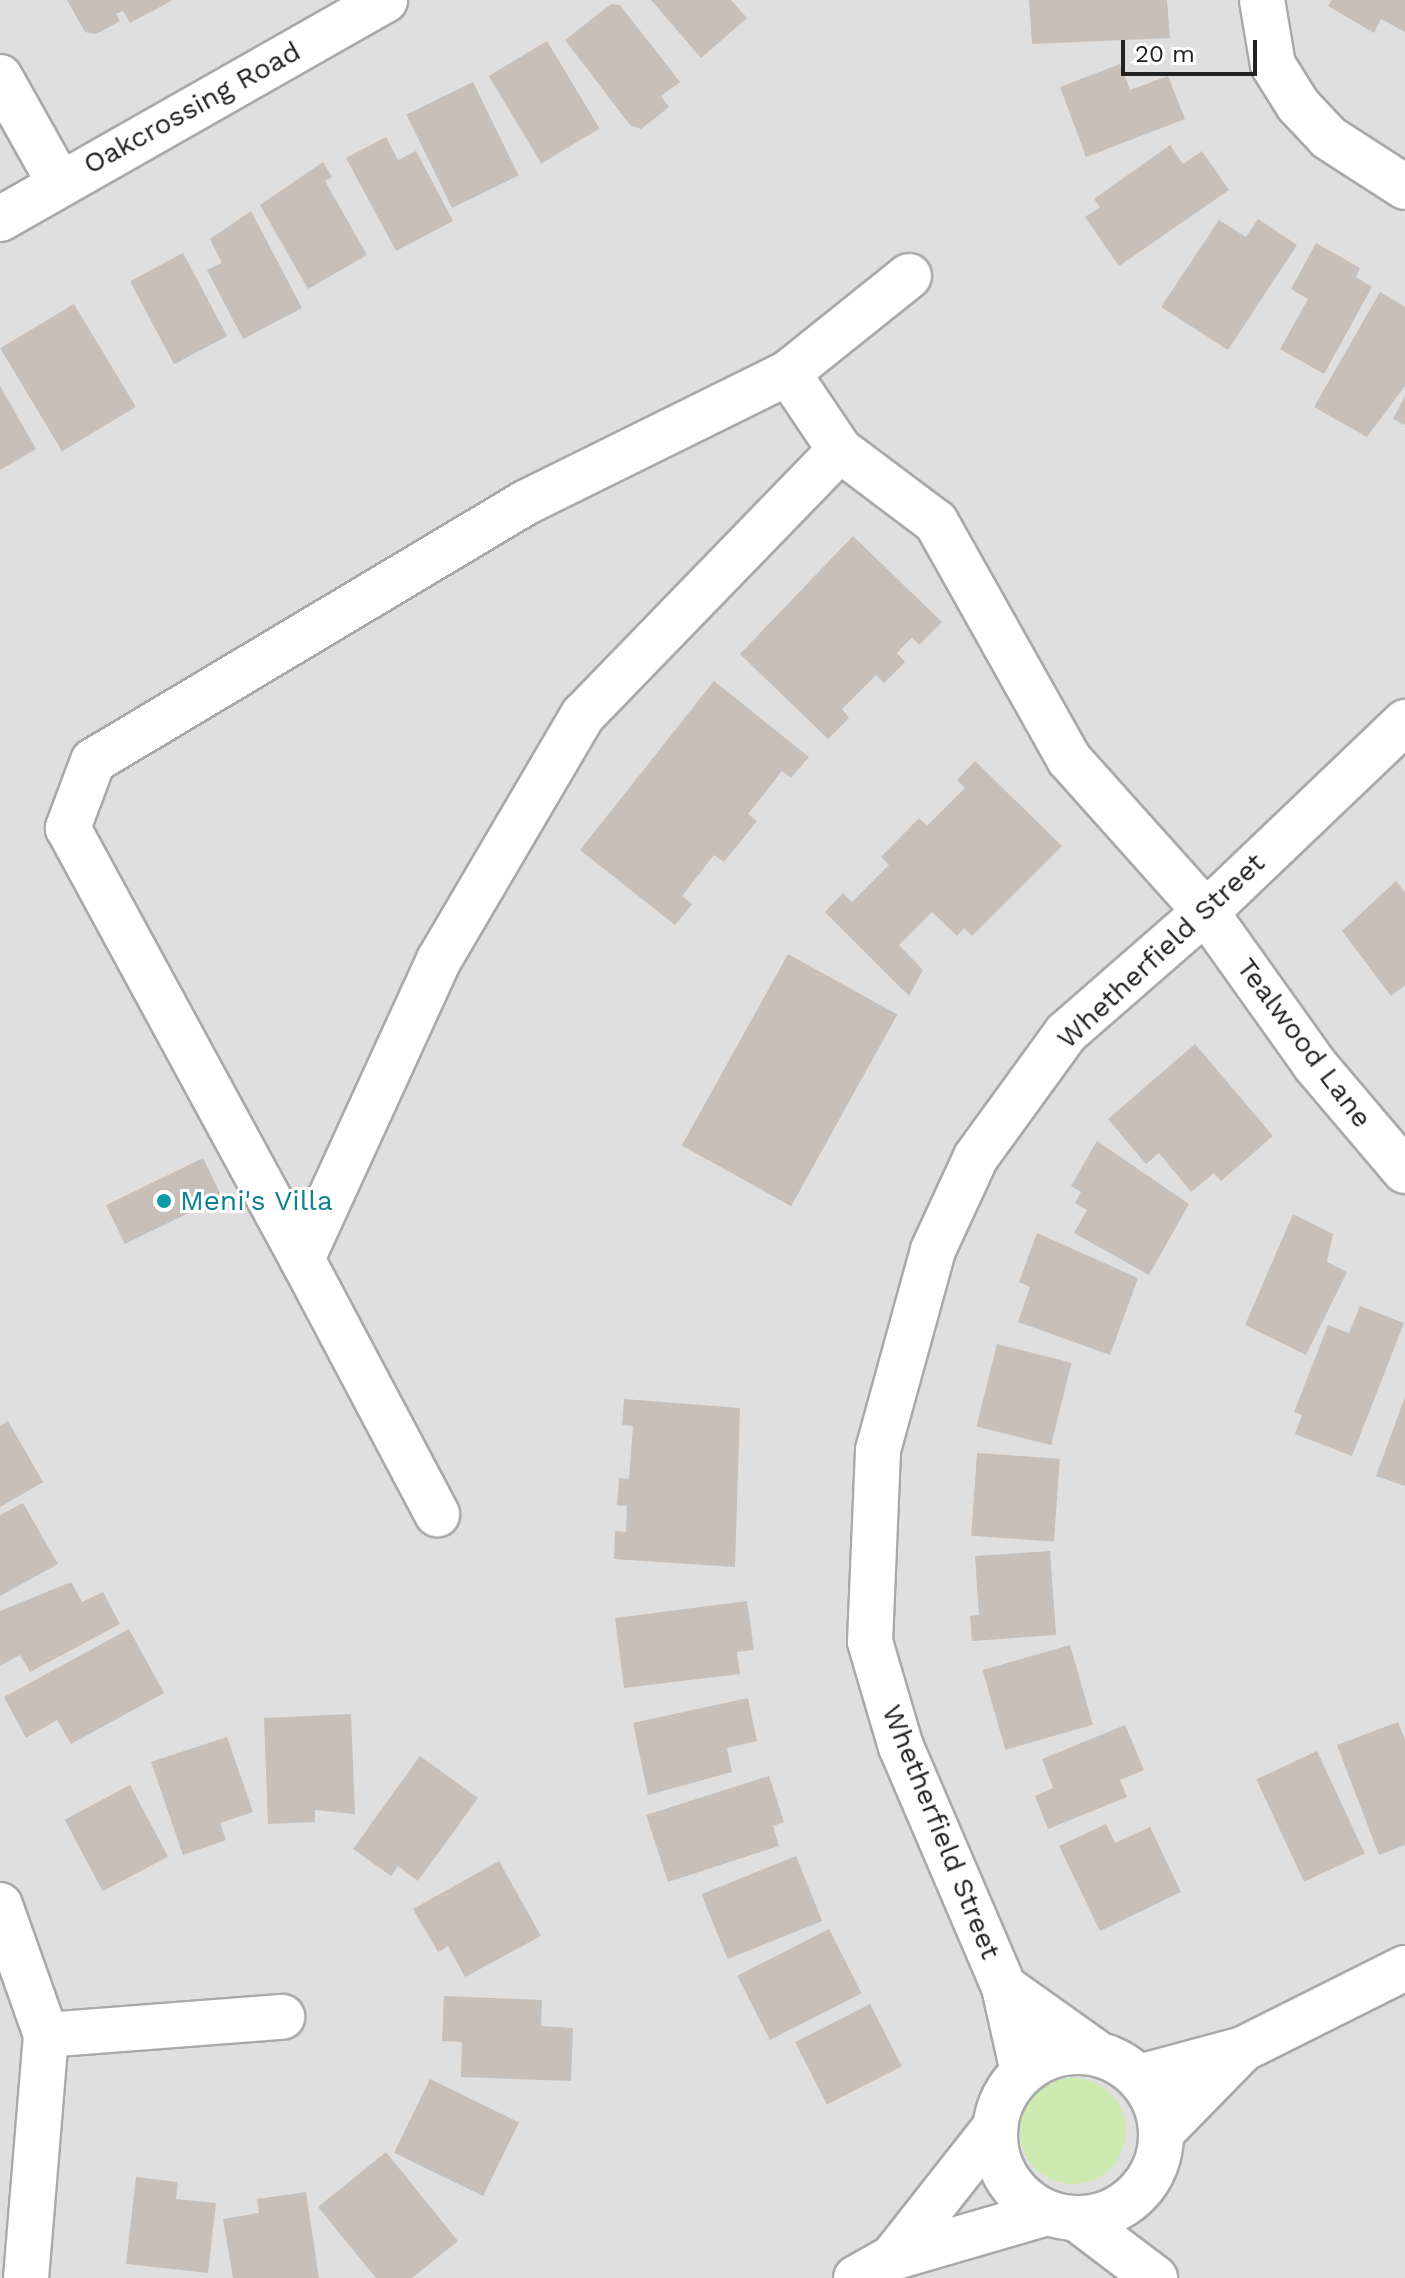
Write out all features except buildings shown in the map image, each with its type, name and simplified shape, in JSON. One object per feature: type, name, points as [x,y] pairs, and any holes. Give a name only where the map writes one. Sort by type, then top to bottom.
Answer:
[{"type":"street","name":"Oakcrossing Road","points":[[0,219],[59,182],[385,0]]},
{"type":"street","points":[[1262,0],[1273,65],[1298,105],[1329,138],[1405,187]]},
{"type":"street","points":[[0,77],[59,182]]},
{"type":"street","points":[[437,1514],[68,828],[93,761],[525,503],[788,373],[909,276]]},
{"type":"street","name":"Tealwood Lane","points":[[788,373],[840,450],[936,522],[1069,759],[1206,912],[1315,1065],[1405,1171]]},
{"type":"street","points":[[302,1259],[439,960],[583,715],[840,450]]},
{"type":"street","name":"Whetherfield Street","points":[[1023,2072],[1004,1987],[901,1747],[870,1642],[878,1450],[933,1250],[976,1157],[1066,1033],[1206,912],[1405,722]]},
{"type":"street","points":[[0,1905],[46,2035],[26,2278]]},
{"type":"street","points":[[1139,2077],[1243,2049],[1405,1968]]},
{"type":"street","name":"Whetherfield Street","points":[[1004,1987],[1094,2051]]},
{"type":"street","points":[[46,2035],[282,2017]]},
{"type":"street","points":[[1163,2131],[1243,2049]]},
{"type":"street","points":[[1094,2051],[1139,2077],[1163,2131],[1157,2166],[1137,2196],[1110,2213],[1062,2216],[874,2268],[995,2127],[1023,2072],[1062,2053],[1094,2051]]},
{"type":"street","points":[[995,2127],[999,2163],[1018,2193],[1062,2216],[1157,2278]]},
{"type":"street","points":[[1137,2196],[1157,2278]]},
{"type":"shaded area","points":[[0,0],[1405,0],[1405,2278],[0,2278]]},
{"type":"green space","points":[[1073,2078],[1093,2082],[1111,2093],[1122,2111],[1126,2131],[1122,2151],[1111,2169],[1093,2180],[1073,2184],[1053,2180],[1035,2169],[1024,2151],[1020,2131],[1024,2111],[1035,2093],[1053,2082]]},
{"type":"place","name":"Meni's Villa","points":[[164,1201]]}]
